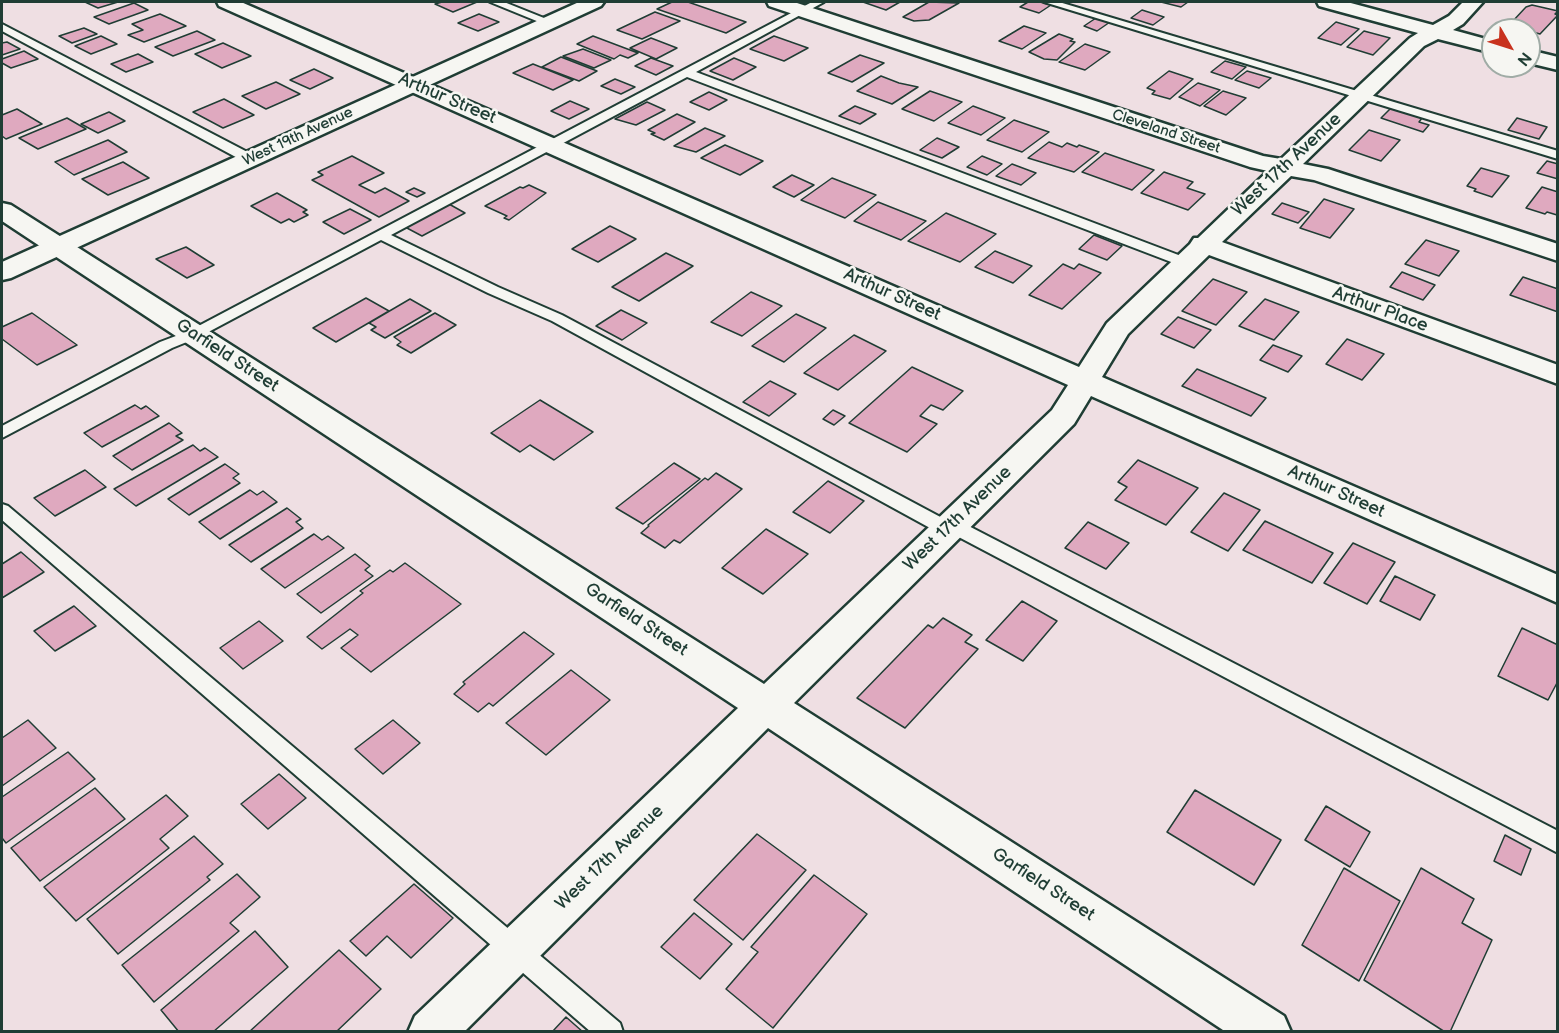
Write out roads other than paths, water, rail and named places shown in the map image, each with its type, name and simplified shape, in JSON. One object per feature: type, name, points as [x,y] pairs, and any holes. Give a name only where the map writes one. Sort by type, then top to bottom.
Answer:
[{"type":"street","name":"Arthur Street","points":[[226,2],[1557,590]]},
{"type":"street","name":"West 19th Avenue","points":[[2,272],[594,2]]},
{"type":"street","name":"Cleveland Street","points":[[776,2],[811,6],[1257,162],[1319,174],[1557,253]]},
{"type":"street","points":[[1326,2],[1481,43]]},
{"type":"street","name":"West 17th Avenue","points":[[431,1032],[1063,417],[1117,329],[1417,42],[1456,20],[1474,2]]},
{"type":"street","points":[[1541,59],[1557,64]]},
{"type":"street","name":"Garfield Street","points":[[2,210],[767,704],[1268,1032]]},
{"type":"street","name":"Arthur Place","points":[[1194,253],[1557,375]]},
{"type":"lane","points":[[495,2],[548,22]]},
{"type":"lane","points":[[1049,2],[1557,155]]},
{"type":"lane","points":[[2,433],[166,345],[194,334],[811,6]]},
{"type":"lane","points":[[2,27],[250,159]]},
{"type":"lane","points":[[686,72],[1194,253]]},
{"type":"lane","points":[[381,235],[493,290],[557,318],[949,527],[1557,843]]},
{"type":"lane","points":[[2,510],[611,1032]]}]
